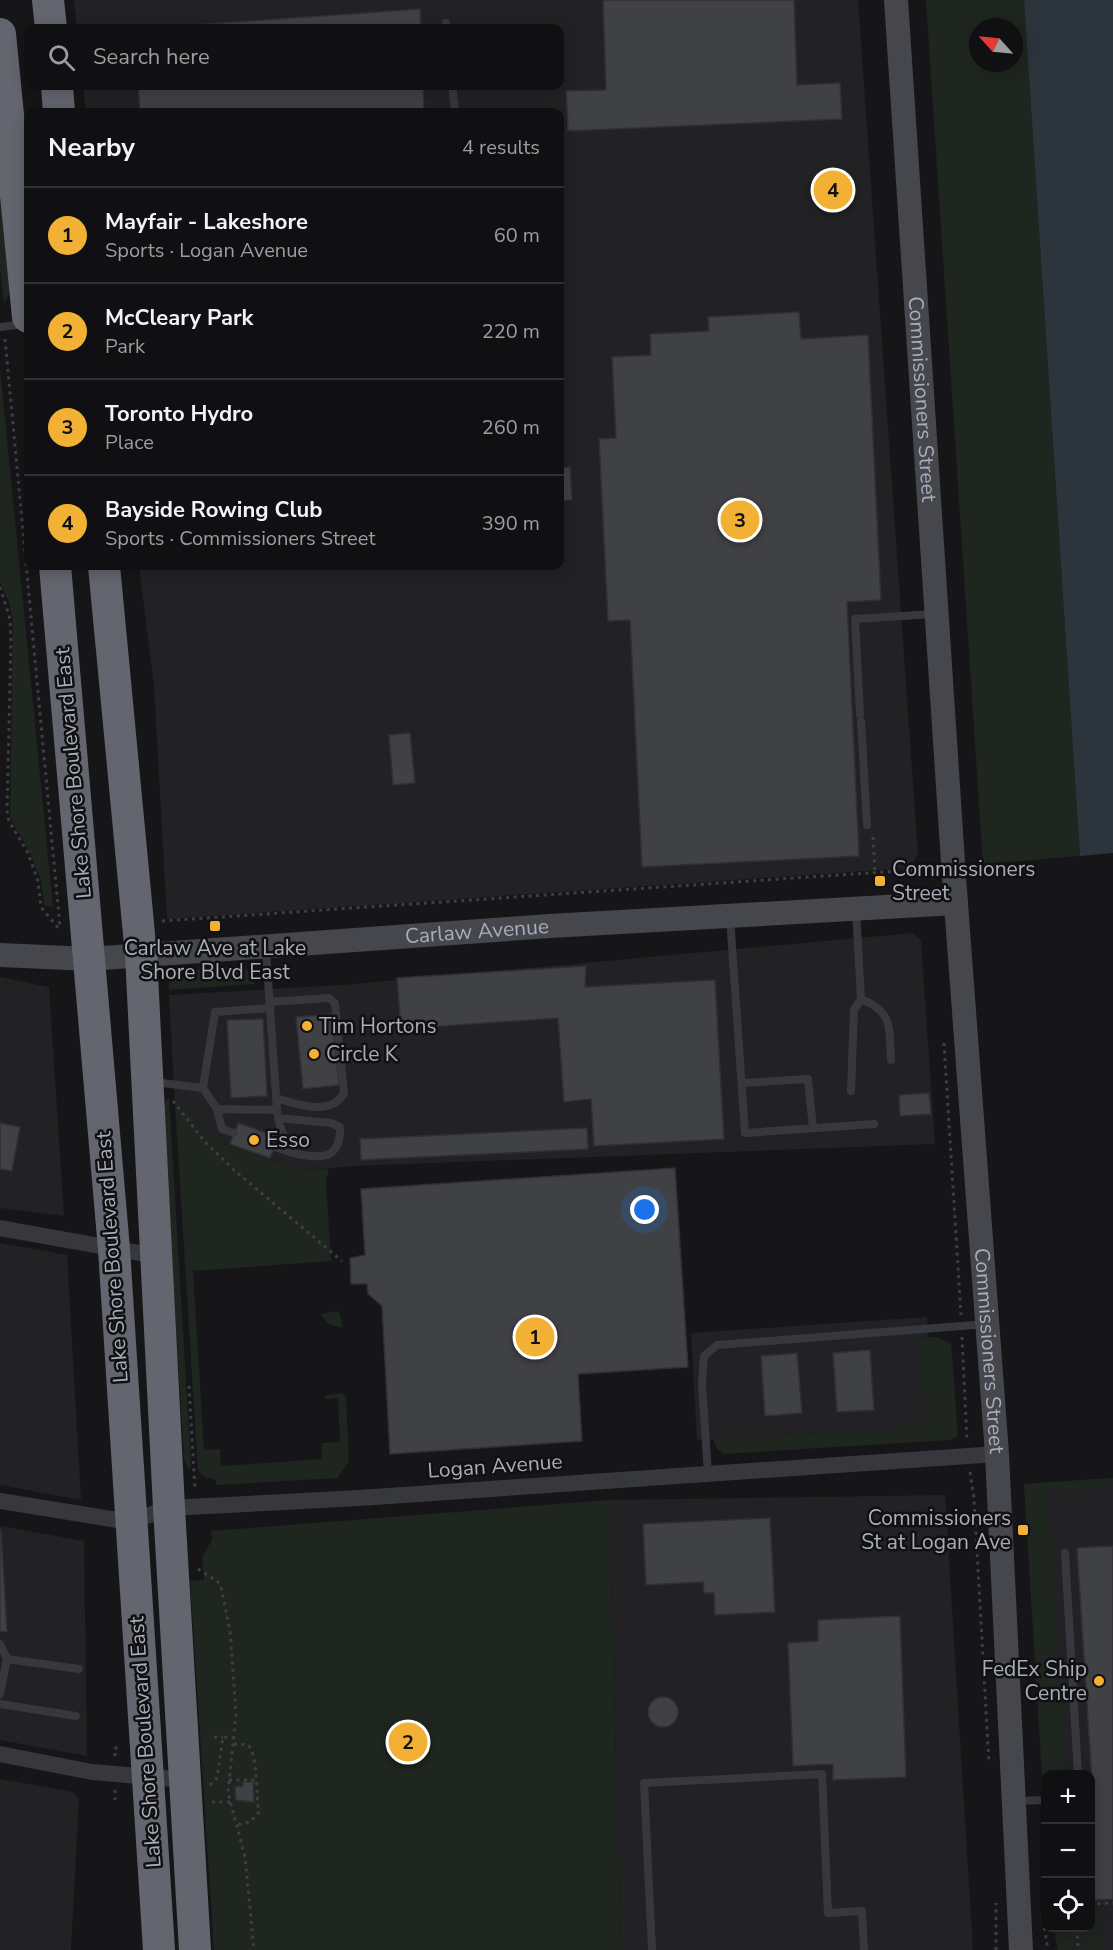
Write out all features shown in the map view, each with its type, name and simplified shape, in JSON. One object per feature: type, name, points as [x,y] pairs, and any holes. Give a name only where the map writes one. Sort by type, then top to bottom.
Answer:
[{"type":"highway","points":[[48,0],[51,24]]},
{"type":"highway","points":[[0,34],[11,324]]},
{"type":"highway","points":[[57,90],[59,108]]},
{"type":"highway","name":"Lake Shore Boulevard East","points":[[55,570],[114,1249],[159,1950]]},
{"type":"highway","name":"Lake Shore Boulevard East","points":[[104,570],[141,955],[160,1091],[156,1256],[169,1508],[197,1783],[195,1950]]},
{"type":"street","name":"Commissioners Street","points":[[896,0],[937,614],[947,904],[987,1324],[1015,1801],[1021,1950]]},
{"type":"street","name":"Carlaw Avenue","points":[[0,955],[88,959],[947,904]]},
{"type":"street","points":[[0,1228],[156,1256]]},
{"type":"street","name":"Logan Avenue","points":[[0,1501],[130,1522],[169,1508],[996,1454]]},
{"type":"street","points":[[0,1754],[92,1772],[197,1783]]},
{"type":"lane","points":[[452,90],[455,108]]},
{"type":"lane","points":[[867,825],[851,620],[937,614]]},
{"type":"lane","points":[[851,1091],[854,1010],[861,999],[856,909]]},
{"type":"lane","points":[[730,917],[745,1134],[874,1124]]},
{"type":"lane","points":[[266,946],[278,1118],[293,1153]]},
{"type":"lane","points":[[234,1133],[222,1129],[217,1109],[203,1088],[214,1012],[329,998],[336,1003],[344,1094],[332,1105],[309,1108],[276,1098]]},
{"type":"lane","points":[[861,999],[881,1010],[889,1021],[891,1059]]},
{"type":"lane","points":[[742,1083],[808,1079],[813,1128]]},
{"type":"lane","points":[[160,1091],[203,1088]]},
{"type":"lane","points":[[217,1109],[331,1123],[340,1127],[340,1140],[335,1150],[328,1156],[311,1157],[274,1147]]},
{"type":"lane","points":[[708,1474],[702,1384],[704,1356],[717,1345],[987,1324]]},
{"type":"lane","points":[[1065,1553],[1078,1770]]},
{"type":"lane","points":[[0,1644],[7,1659],[0,1694]]},
{"type":"lane","points":[[7,1659],[79,1668]]},
{"type":"lane","points":[[0,1704],[76,1716]]},
{"type":"lane","points":[[652,1950],[644,1783],[822,1774],[828,1913],[862,1911],[864,1950]]},
{"type":"lane","points":[[1015,1801],[1041,1800]]},
{"type":"path","points":[[11,324],[24,485]]},
{"type":"path","points":[[0,586],[7,605],[10,642],[9,821],[28,853],[38,881],[41,907],[60,931],[31,570]]},
{"type":"path","points":[[873,837],[875,872]]},
{"type":"path","points":[[160,921],[875,872],[914,870],[927,877]]},
{"type":"path","points":[[934,877],[947,904]]},
{"type":"path","points":[[943,1034],[968,1456],[974,1498],[990,1768]]},
{"type":"path","points":[[160,1091],[205,1142],[234,1170],[342,1261]]},
{"type":"path","points":[[195,1474],[195,1482]]},
{"type":"path","points":[[198,1559],[198,1570],[217,1581],[221,1587],[234,1655],[234,1744],[229,1780],[230,1802],[245,1857],[254,1950]]},
{"type":"path","points":[[214,1737],[234,1738]]},
{"type":"path","points":[[197,1783],[217,1778],[223,1737]]},
{"type":"path","points":[[234,1744],[243,1744],[252,1749],[259,1812],[250,1821],[237,1825]]},
{"type":"path","points":[[229,1780],[255,1780]]},
{"type":"path","points":[[115,1791],[115,1800]]},
{"type":"path","points":[[217,1804],[230,1802]]},
{"type":"path","points":[[996,1896],[996,1950]]},
{"type":"path","points":[[1095,1904],[1113,1903]]},
{"type":"path","points":[[1077,1932],[1078,1950]]},
{"type":"shaded area","points":[[74,0],[858,0],[918,855],[909,868],[167,919],[154,686],[140,570],[564,570],[564,108],[86,108],[83,90],[564,90],[564,24],[77,24]]},
{"type":"shaded area","points":[[926,0],[1024,0],[1080,856],[983,864]]},
{"type":"shaded area","points":[[1024,0],[1113,0],[1113,853],[1080,856]]},
{"type":"shaded area","points":[[0,202],[10,292],[4,304],[0,269]]},
{"type":"shaded area","points":[[0,368],[53,907],[44,906],[41,880],[30,853],[10,817],[13,621],[9,602],[0,583]]},
{"type":"shaded area","points":[[913,933],[921,941],[935,1144],[353,1166],[301,1171],[216,1141],[187,1111],[175,1104],[169,995],[342,985]]},
{"type":"shaded area","points":[[241,965],[251,973],[254,984],[169,990],[169,979],[185,971]]},
{"type":"shaded area","points":[[0,977],[49,987],[64,1216],[0,1208]]},
{"type":"shaded area","points":[[169,1097],[191,1466],[189,1470],[184,1459],[163,1106]]},
{"type":"shaded area","points":[[175,1104],[187,1111],[216,1141],[301,1171],[329,1169],[326,1181],[331,1261],[193,1271],[204,1450],[220,1449],[221,1466],[322,1459],[322,1443],[340,1442],[338,1398],[326,1399],[324,1396],[342,1393],[346,1396],[349,1462],[337,1478],[216,1485],[216,1480],[205,1477],[198,1471]]},
{"type":"shaded area","points":[[0,1243],[67,1255],[81,1500],[0,1485]]},
{"type":"shaded area","points":[[339,1311],[343,1328],[328,1324],[321,1314]]},
{"type":"shaded area","points":[[927,1317],[928,1337],[918,1338],[921,1397],[933,1397],[934,1413],[929,1421],[920,1427],[697,1440],[691,1333]]},
{"type":"shaded area","points":[[935,1337],[951,1343],[958,1435],[950,1440],[723,1454],[717,1449],[713,1439],[920,1427],[930,1418],[933,1411],[933,1397],[921,1398],[917,1338]]},
{"type":"shaded area","points":[[1113,1478],[1113,1950],[1058,1950],[1055,1932],[1095,1932],[1095,1770],[1042,1770],[1024,1484]]},
{"type":"shaded area","points":[[1113,1478],[1113,1486],[1048,1490],[1066,1770],[1042,1770],[1024,1484]]},
{"type":"shaded area","points":[[945,1495],[973,1950],[621,1950],[609,1500]]},
{"type":"shaded area","points":[[609,1500],[621,1950],[214,1950],[190,1581],[204,1580],[202,1557],[212,1540],[211,1531]]},
{"type":"shaded area","points":[[0,1526],[84,1541],[87,1756],[0,1740]]},
{"type":"shaded area","points":[[0,1779],[73,1792],[79,1798],[71,1950],[0,1950]]},
{"type":"shaded area","points":[[1095,1913],[1098,1913],[1100,1950],[1084,1950],[1082,1932],[1095,1932]]},
{"type":"shaded area","points":[[1055,1932],[1072,1932],[1073,1950],[1058,1950]]},
{"type":"building","points":[[603,0],[794,0],[797,85],[840,83],[842,119],[568,131],[566,91],[606,90]]},
{"type":"building","points":[[420,9],[421,24],[208,24]]},
{"type":"building","points":[[138,90],[423,90],[424,108],[140,108]]},
{"type":"building","points":[[799,312],[801,339],[868,335],[881,600],[847,602],[859,856],[642,867],[630,620],[608,621],[599,439],[616,438],[612,357],[651,355],[650,334],[709,331],[708,317]]},
{"type":"building","points":[[570,467],[572,500],[564,501],[564,468]]},
{"type":"building","points":[[410,733],[415,783],[393,785],[389,735]]},
{"type":"building","points":[[586,966],[585,987],[715,980],[724,1139],[594,1146],[591,1099],[564,1102],[558,1018],[401,1029],[397,978]]},
{"type":"building","points":[[332,1014],[339,1085],[303,1089],[296,1017]]},
{"type":"building","points":[[263,1019],[267,1096],[231,1098],[227,1020]]},
{"type":"building","points":[[929,1093],[931,1114],[900,1116],[899,1095]]},
{"type":"building","points":[[0,1123],[20,1127],[12,1171],[0,1169]]},
{"type":"building","name":"Esso","points":[[238,1123],[278,1137],[270,1158],[230,1144]]},
{"type":"building","points":[[587,1128],[588,1149],[361,1160],[360,1139]]},
{"type":"building","points":[[675,1168],[688,1367],[578,1374],[582,1441],[390,1454],[382,1306],[368,1294],[367,1284],[351,1284],[350,1258],[365,1255],[361,1189]]},
{"type":"building","points":[[870,1350],[874,1410],[837,1412],[833,1353]]},
{"type":"building","points":[[797,1353],[802,1413],[765,1416],[761,1356]]},
{"type":"building","points":[[770,1518],[775,1612],[715,1615],[714,1593],[704,1593],[703,1582],[646,1585],[643,1524]]},
{"type":"building","points":[[1,1530],[7,1632],[0,1631]]},
{"type":"building","name":"FedEx Ship Centre","points":[[1113,1546],[1113,1899],[1095,1900],[1095,1770],[1091,1770],[1077,1548]]},
{"type":"building","points":[[900,1616],[906,1777],[833,1780],[833,1764],[793,1766],[788,1643],[818,1641],[818,1620]]},
{"type":"building","points":[[663,1697],[674,1701],[678,1712],[674,1723],[663,1727],[652,1723],[648,1712],[652,1701]]},
{"type":"building","points":[[243,1782],[253,1782],[254,1802],[236,1800],[235,1787],[243,1786]]},
{"type":"place","name":"Bayside Rowing Club","points":[[833,190]]},
{"type":"place","name":"Toronto Hydro","points":[[740,520]]},
{"type":"place","name":"Commissioners Street","points":[[880,881]]},
{"type":"place","name":"Carlaw Ave at Lake Shore Blvd East","points":[[215,926]]},
{"type":"place","name":"Tim Hortons","points":[[307,1026]]},
{"type":"place","name":"Circle K","points":[[314,1054]]},
{"type":"place","name":"Esso","points":[[254,1140]]},
{"type":"place","name":"Mayfair - Lakeshore","points":[[535,1337]]},
{"type":"place","name":"Commissioners St at Logan Ave","points":[[1023,1530]]},
{"type":"place","name":"FedEx Ship Centre","points":[[1099,1681]]},
{"type":"place","name":"McCleary Park","points":[[408,1742]]}]
